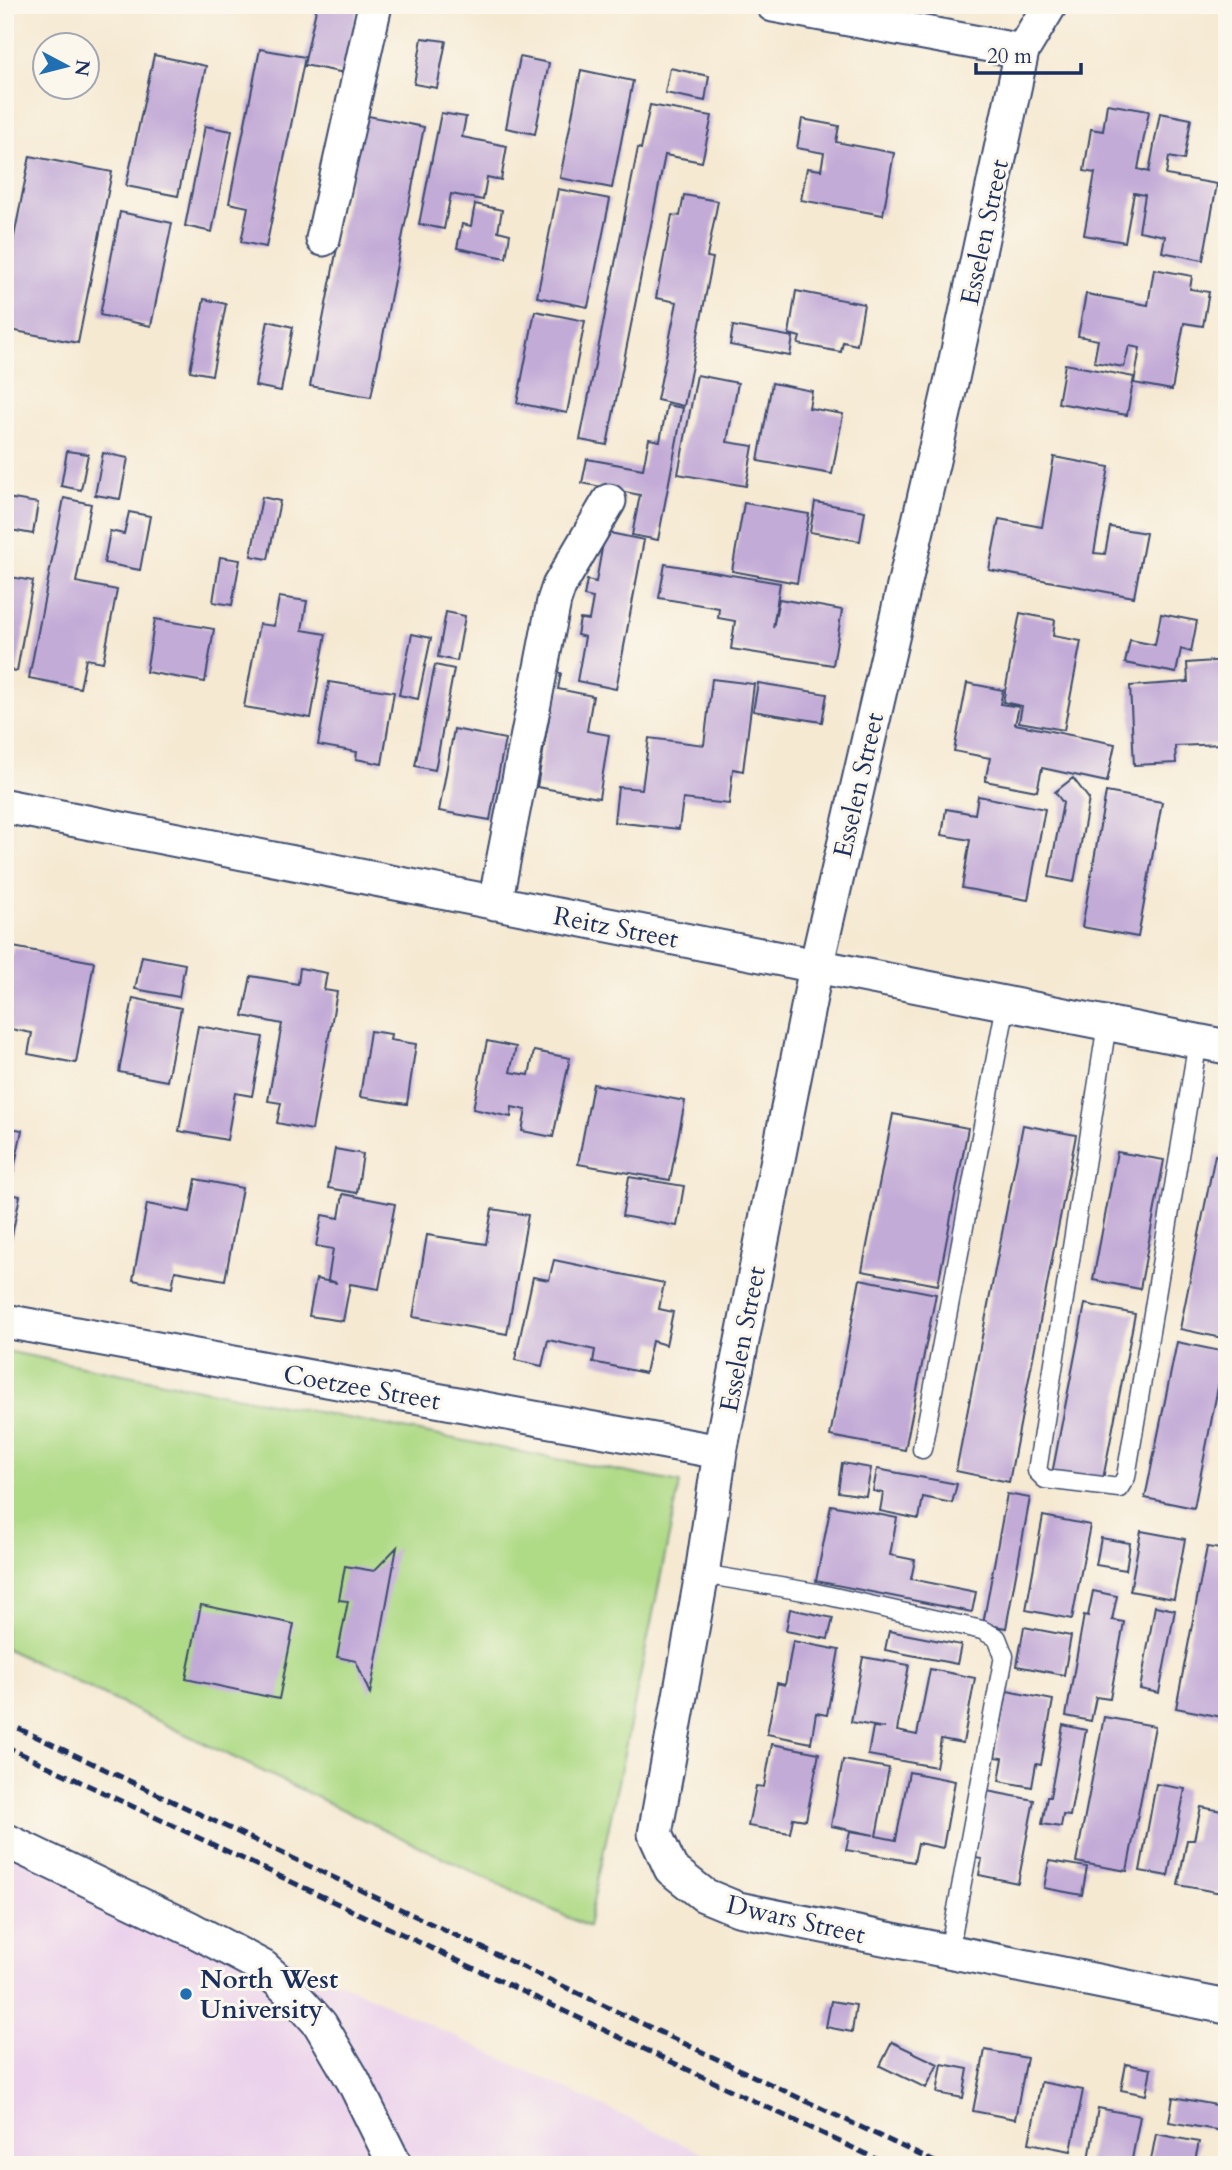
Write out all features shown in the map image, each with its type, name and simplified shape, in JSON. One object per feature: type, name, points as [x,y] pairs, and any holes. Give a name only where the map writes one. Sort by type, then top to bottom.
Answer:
[{"type":"street","points":[[323,239],[374,5]]},
{"type":"street","points":[[773,5],[1021,51]]},
{"type":"street","name":"Esselen Street","points":[[702,1574],[720,1452],[816,967],[953,374],[1021,51],[1050,5]]},
{"type":"street","points":[[495,903],[554,601],[559,586],[609,501]]},
{"type":"street","name":"Reitz Street","points":[[5,806],[1212,1044]]},
{"type":"street","name":"Coetzee Street","points":[[5,1321],[720,1452]]},
{"type":"street","name":"Dwars Street","points":[[702,1574],[655,1834],[671,1869],[704,1895],[738,1909],[1227,2007]]},
{"type":"street","points":[[5,1840],[191,1929],[263,1967],[294,1995],[320,2024],[353,2080],[396,2165]]},
{"type":"lane","points":[[922,1449],[1006,1004]]},
{"type":"lane","points":[[1107,1024],[1037,1471],[1045,1479],[1119,1488],[1126,1477],[1212,1044]]},
{"type":"lane","points":[[702,1574],[816,1593],[982,1630],[997,1638],[1004,1656],[949,1952]]},
{"type":"shaded area","name":"North West University","points":[[5,1824],[727,2165],[5,2165]]},
{"type":"green space","points":[[5,1351],[680,1483],[588,1927],[5,1648]]},
{"type":"building","points":[[5,5],[11,5],[6,28],[5,27]]},
{"type":"building","points":[[317,5],[358,5],[345,73],[304,65]]},
{"type":"building","points":[[422,38],[446,41],[437,88],[414,84]]},
{"type":"building","points":[[260,49],[305,57],[266,247],[241,242],[248,207],[229,203]]},
{"type":"building","points":[[154,55],[206,66],[178,196],[126,186]]},
{"type":"building","points":[[520,57],[549,63],[535,134],[506,128]]},
{"type":"building","points":[[670,68],[709,76],[705,101],[665,93]]},
{"type":"building","points":[[581,70],[633,81],[612,188],[560,178]]},
{"type":"building","points":[[1107,104],[1149,111],[1138,169],[1149,172],[1160,113],[1191,119],[1184,160],[1169,157],[1166,175],[1217,184],[1203,260],[1162,252],[1165,236],[1139,231],[1145,195],[1134,193],[1125,242],[1084,235],[1095,173],[1084,171],[1091,129],[1103,131]]},
{"type":"building","points":[[650,105],[712,116],[702,162],[665,155],[607,445],[580,440],[638,148],[641,149]]},
{"type":"building","points":[[441,113],[466,117],[462,137],[507,146],[501,180],[487,177],[483,200],[451,194],[444,229],[419,224]]},
{"type":"building","points":[[363,115],[424,127],[371,397],[310,386]]},
{"type":"building","points":[[802,119],[839,126],[836,142],[894,153],[883,215],[801,200],[807,168],[821,170],[824,153],[797,148]]},
{"type":"building","points":[[205,126],[232,131],[212,232],[185,226]]},
{"type":"building","points":[[30,156],[112,172],[78,343],[5,329],[5,282]]},
{"type":"building","points":[[558,189],[610,199],[588,307],[537,297]]},
{"type":"building","points":[[684,195],[718,201],[707,257],[713,258],[684,406],[657,400],[677,302],[656,298],[672,215],[680,216]]},
{"type":"building","points":[[475,204],[502,210],[498,231],[510,234],[506,258],[457,248],[462,224],[471,226]]},
{"type":"building","points":[[120,212],[172,223],[151,326],[100,315]]},
{"type":"building","points":[[1154,269],[1192,276],[1190,289],[1209,292],[1203,326],[1184,323],[1172,390],[1134,383],[1140,348],[1129,346],[1124,367],[1094,362],[1098,340],[1078,336],[1086,294],[1148,305]]},
{"type":"building","points":[[796,291],[864,304],[857,345],[843,342],[841,352],[798,344],[800,337],[789,334]]},
{"type":"building","points":[[204,299],[226,304],[212,375],[190,371]]},
{"type":"building","points":[[535,311],[585,321],[567,413],[517,403]]},
{"type":"building","points":[[268,321],[293,327],[281,391],[255,386]]},
{"type":"building","points":[[733,326],[793,337],[790,356],[730,345]]},
{"type":"building","points":[[1065,364],[1134,377],[1127,415],[1058,403]]},
{"type":"building","points":[[697,375],[738,383],[727,442],[753,446],[746,486],[678,474]]},
{"type":"building","points":[[772,383],[812,391],[809,408],[843,414],[832,474],[758,461]]},
{"type":"building","points":[[667,405],[683,408],[658,540],[632,535],[640,495],[582,483],[587,459],[643,469],[649,439],[660,441]]},
{"type":"building","points":[[67,451],[88,454],[81,490],[61,486]]},
{"type":"building","points":[[103,453],[128,458],[120,499],[95,495]]},
{"type":"building","points":[[1054,457],[1109,467],[1094,553],[1105,554],[1110,527],[1146,533],[1134,597],[989,570],[999,519],[1042,527]]},
{"type":"building","points":[[262,497],[280,501],[268,559],[251,556]]},
{"type":"building","points":[[7,498],[38,503],[33,534],[5,529]]},
{"type":"building","points":[[64,498],[91,504],[76,582],[117,590],[103,662],[86,659],[80,688],[29,678]]},
{"type":"building","points":[[815,502],[865,511],[860,541],[810,532]]},
{"type":"building","points":[[744,503],[809,514],[797,583],[732,571]]},
{"type":"building","points":[[129,512],[150,516],[140,570],[104,563],[110,531],[124,534]]},
{"type":"building","points":[[605,532],[644,540],[616,689],[577,681],[585,637],[577,635],[580,619],[589,620],[593,598],[584,596],[587,580],[596,582]]},
{"type":"building","points":[[220,557],[240,560],[232,605],[213,602]]},
{"type":"building","points":[[665,564],[780,583],[773,628],[779,599],[842,610],[833,665],[731,649],[735,621],[718,618],[719,608],[659,598]]},
{"type":"building","points":[[5,576],[33,581],[17,671],[5,669]]},
{"type":"building","points":[[279,597],[307,601],[302,630],[326,634],[311,718],[244,707],[259,624],[274,626]]},
{"type":"building","points":[[446,612],[465,616],[457,661],[438,657]]},
{"type":"building","points":[[1020,613],[1055,620],[1053,636],[1081,641],[1064,730],[1019,722],[1022,706],[1003,702]]},
{"type":"building","points":[[1161,614],[1197,621],[1191,652],[1181,649],[1176,673],[1125,663],[1130,640],[1155,645]]},
{"type":"building","points":[[155,619],[214,629],[205,682],[146,672]]},
{"type":"building","points":[[412,634],[431,638],[418,699],[399,695]]},
{"type":"building","points":[[1227,660],[1227,717],[1222,717],[1223,744],[1175,746],[1176,763],[1134,765],[1130,686],[1188,682],[1187,663]]},
{"type":"building","points":[[435,665],[454,669],[435,770],[415,766]]},
{"type":"building","points":[[545,671],[561,673],[558,689],[593,696],[587,731],[609,735],[599,798],[537,787],[551,706],[540,704]]},
{"type":"building","points":[[712,679],[754,684],[743,771],[733,769],[729,804],[683,799],[679,829],[614,822],[618,787],[642,789],[649,738],[704,745]]},
{"type":"building","points":[[329,682],[394,692],[382,764],[356,759],[357,752],[318,745]]},
{"type":"building","points":[[758,683],[827,694],[822,722],[753,711]]},
{"type":"building","points":[[967,683],[1003,690],[1000,704],[1019,707],[1015,724],[1115,744],[1107,782],[1042,768],[1037,791],[985,781],[990,758],[954,751]]},
{"type":"building","points":[[454,729],[505,739],[490,820],[439,811]]},
{"type":"building","points":[[1073,778],[1089,799],[1074,882],[1049,877],[1063,803],[1055,792]]},
{"type":"building","points":[[1106,792],[1162,802],[1138,937],[1082,927]]},
{"type":"building","points":[[978,796],[1045,809],[1028,900],[962,888],[970,840],[942,835],[946,809],[975,814]]},
{"type":"building","points":[[13,947],[94,962],[76,1063],[28,1054],[32,1033],[5,1028],[5,991]]},
{"type":"building","points":[[142,956],[185,964],[179,997],[135,989]]},
{"type":"building","points":[[300,968],[327,973],[324,990],[337,992],[312,1130],[277,1123],[281,1103],[268,1101],[282,1024],[243,1016],[251,976],[298,984]]},
{"type":"building","points":[[133,998],[181,1008],[167,1081],[119,1072]]},
{"type":"building","points":[[198,1026],[263,1037],[252,1096],[235,1093],[227,1140],[179,1131]]},
{"type":"building","points":[[370,1031],[391,1034],[390,1040],[416,1044],[407,1104],[360,1097]]},
{"type":"building","points":[[487,1041],[516,1047],[510,1072],[529,1075],[534,1051],[570,1058],[553,1137],[522,1131],[526,1110],[512,1107],[511,1117],[473,1109]]},
{"type":"building","points":[[593,1084],[685,1101],[670,1180],[578,1164]]},
{"type":"building","points":[[893,1114],[968,1128],[938,1285],[862,1271]]},
{"type":"building","points":[[1023,1125],[1076,1135],[1009,1482],[956,1471]]},
{"type":"building","points":[[5,1127],[22,1130],[9,1194],[20,1196],[8,1255],[5,1255]]},
{"type":"building","points":[[335,1149],[363,1154],[357,1193],[328,1188]]},
{"type":"building","points":[[1117,1152],[1164,1160],[1140,1289],[1093,1280]]},
{"type":"building","points":[[1215,1155],[1227,1157],[1227,1339],[1180,1329]]},
{"type":"building","points":[[629,1177],[684,1186],[677,1226],[622,1216]]},
{"type":"building","points":[[196,1179],[242,1188],[225,1280],[175,1271],[172,1288],[133,1280],[147,1204],[190,1212]]},
{"type":"building","points":[[343,1194],[395,1204],[379,1289],[350,1284],[343,1321],[309,1316],[316,1279],[337,1283],[328,1280],[333,1249],[316,1246],[322,1215],[339,1218]]},
{"type":"building","points":[[492,1209],[528,1215],[507,1334],[413,1317],[427,1235],[486,1244]]},
{"type":"building","points":[[554,1260],[664,1283],[659,1309],[673,1312],[666,1345],[652,1341],[645,1373],[593,1362],[595,1350],[548,1340],[542,1366],[515,1360],[533,1277],[549,1280]]},
{"type":"building","points":[[860,1279],[936,1294],[905,1450],[830,1436]]},
{"type":"building","points":[[1085,1304],[1135,1314],[1102,1484],[1052,1474]]},
{"type":"building","points":[[1177,1342],[1225,1352],[1194,1508],[1145,1498]]},
{"type":"building","points":[[842,1463],[871,1468],[866,1496],[838,1492]]},
{"type":"building","points":[[877,1469],[957,1484],[952,1503],[923,1497],[919,1519],[880,1511],[883,1493],[873,1491]]},
{"type":"building","points":[[1007,1494],[1030,1498],[1006,1628],[983,1624]]},
{"type":"building","points":[[831,1505],[897,1518],[890,1555],[915,1560],[911,1579],[976,1592],[972,1612],[816,1581]]},
{"type":"building","points":[[1043,1516],[1090,1525],[1072,1619],[1026,1610]]},
{"type":"building","points":[[1141,1531],[1185,1539],[1174,1599],[1130,1591]]},
{"type":"building","points":[[1101,1538],[1130,1543],[1126,1570],[1096,1565]]},
{"type":"building","points":[[397,1547],[370,1694],[356,1661],[337,1657],[348,1601],[339,1600],[345,1566],[374,1571]]},
{"type":"building","points":[[1207,1547],[1227,1550],[1227,1718],[1176,1708]]},
{"type":"building","points":[[1093,1591],[1117,1596],[1112,1620],[1124,1622],[1110,1699],[1096,1697],[1091,1721],[1066,1716],[1084,1615],[1088,1616]]},
{"type":"building","points":[[201,1605],[294,1624],[279,1699],[186,1679]]},
{"type":"building","points":[[1155,1606],[1175,1610],[1159,1693],[1140,1689]]},
{"type":"building","points":[[790,1609],[833,1618],[828,1639],[786,1631]]},
{"type":"building","points":[[1024,1627],[1071,1636],[1064,1675],[1017,1666]]},
{"type":"building","points":[[889,1631],[961,1645],[957,1664],[885,1650]]},
{"type":"building","points":[[793,1641],[839,1650],[827,1715],[816,1713],[811,1743],[767,1734],[777,1683],[785,1685]]},
{"type":"building","points":[[863,1657],[909,1665],[897,1731],[917,1735],[930,1669],[975,1678],[963,1743],[941,1739],[936,1767],[868,1755],[873,1727],[885,1728],[851,1722]]},
{"type":"building","points":[[1007,1691],[1053,1700],[1041,1765],[1036,1764],[1032,1787],[999,1781],[1003,1758],[995,1757]]},
{"type":"building","points":[[1104,1717],[1155,1726],[1127,1871],[1076,1862]]},
{"type":"building","points":[[1063,1725],[1086,1730],[1070,1816],[1063,1815],[1061,1827],[1042,1824],[1047,1797],[1050,1797]]},
{"type":"building","points":[[772,1744],[819,1753],[806,1820],[793,1818],[790,1833],[748,1826],[756,1786],[764,1787]]},
{"type":"building","points":[[843,1760],[889,1768],[876,1836],[896,1840],[909,1772],[955,1781],[943,1848],[918,1843],[914,1862],[846,1850],[850,1831],[874,1835],[831,1826]]},
{"type":"building","points":[[1156,1784],[1185,1789],[1168,1876],[1140,1871]]},
{"type":"building","points":[[987,1791],[1034,1800],[1018,1883],[979,1875],[982,1859],[975,1858]]},
{"type":"building","points":[[1201,1807],[1227,1812],[1227,1894],[1178,1885],[1187,1840],[1194,1840]]},
{"type":"building","points":[[1049,1861],[1087,1867],[1082,1895],[1044,1888]]},
{"type":"building","points":[[831,2001],[856,2005],[852,2032],[826,2027]]},
{"type":"building","points":[[892,2042],[938,2064],[926,2088],[880,2066]]},
{"type":"building","points":[[985,2050],[1027,2058],[1015,2119],[973,2111]]},
{"type":"building","points":[[942,2064],[968,2069],[963,2098],[937,2093]]},
{"type":"building","points":[[1126,2064],[1151,2069],[1146,2095],[1121,2090]]},
{"type":"building","points":[[1041,2082],[1083,2090],[1071,2151],[1029,2143]]},
{"type":"building","points":[[1173,2097],[1227,2107],[1223,2131],[1169,2122]]},
{"type":"building","points":[[1098,2108],[1140,2116],[1131,2165],[1088,2165]]},
{"type":"building","points":[[1156,2134],[1199,2142],[1194,2165],[1150,2165]]},
{"type":"railway","points":[[5,1722],[941,2165]]},
{"type":"railway","points":[[5,1746],[889,2165]]},
{"type":"place","name":"North West University","points":[[186,1994]]}]
